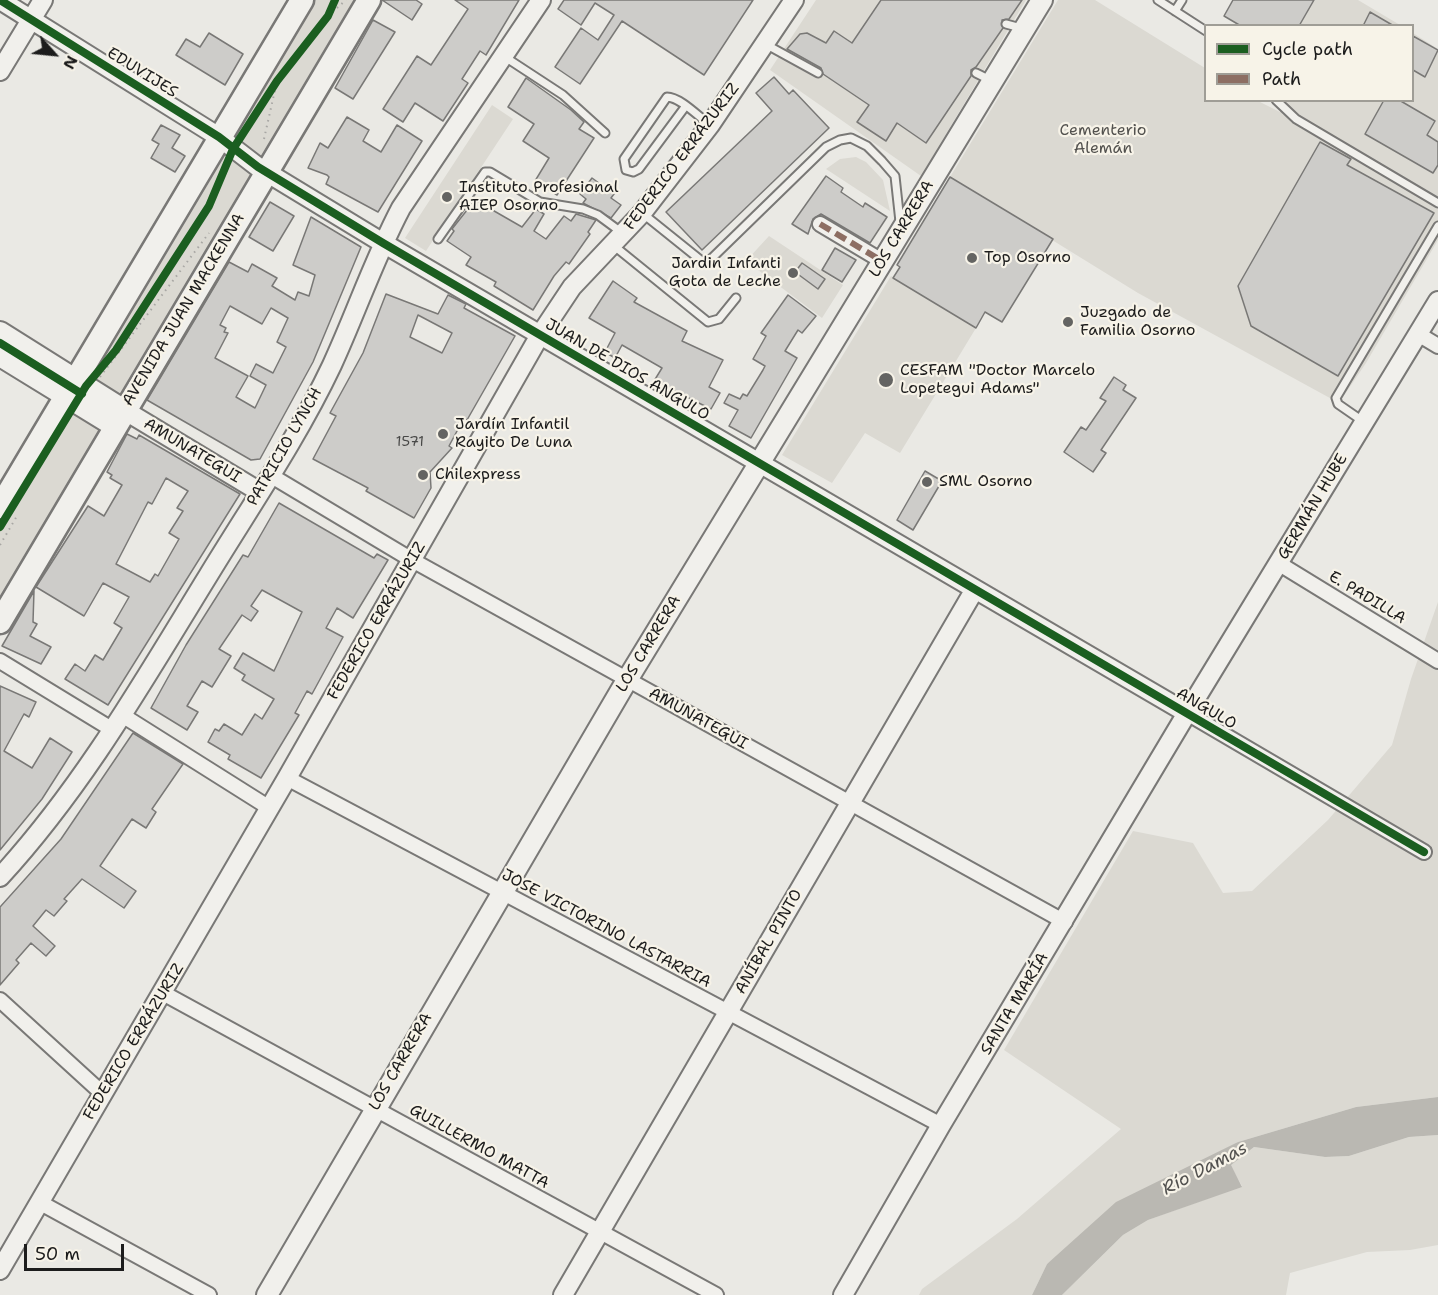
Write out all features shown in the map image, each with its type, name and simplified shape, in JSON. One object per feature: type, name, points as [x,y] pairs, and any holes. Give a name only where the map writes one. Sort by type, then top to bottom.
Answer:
[{"type":"main road","points":[[10,510],[219,137],[302,0]]},
{"type":"main road","name":"AVENIDA JUAN MACKENNA","points":[[0,622],[262,170],[369,0]]},
{"type":"main road","name":"LOS CARRERA","points":[[267,1295],[374,1108],[627,680],[901,230],[984,77],[1016,26],[1042,0]]},
{"type":"main road","points":[[0,332],[119,418]]},
{"type":"main road","points":[[0,356],[80,388]]},
{"type":"street","name":"EDUVIJES","points":[[0,0],[219,137],[262,170]]},
{"type":"street","points":[[0,71],[43,0]]},
{"type":"street","name":"PATRICIO LYNCH","points":[[0,877],[36,838],[118,723],[260,492],[331,365],[383,243],[418,179],[541,0]]},
{"type":"street","name":"FEDERICO ERRÁZURIZ","points":[[0,1270],[163,993],[540,335],[572,287],[642,213],[710,124],[794,0]]},
{"type":"street","name":"JUAN DE DIOS ANGULO","points":[[262,170],[975,589]]},
{"type":"street","points":[[820,224],[882,261]]},
{"type":"street","name":"GERMÁN HUBE","points":[[1187,713],[1438,301]]},
{"type":"street","points":[[1418,334],[1438,346]]},
{"type":"street","name":"AMUNATEGUI","points":[[119,418],[260,492]]},
{"type":"street","name":"AMUNATEGUI","points":[[270,475],[412,560],[1065,922]]},
{"type":"street","name":"E. PADILLA","points":[[1278,563],[1438,660]]},
{"type":"street","name":"ANGULO","points":[[975,589],[1424,852]]},
{"type":"street","name":"ANÍBAL PINTO","points":[[563,1295],[975,589]]},
{"type":"street","points":[[0,661],[118,723],[268,807]]},
{"type":"street","name":"SANTA MARÍA","points":[[843,1295],[941,1125],[1065,922],[1187,713]]},
{"type":"street","name":"JOSE VICTORINO LASTARRIA","points":[[287,778],[941,1125]]},
{"type":"street","name":"GUILLERMO MATTA","points":[[163,993],[716,1295]]},
{"type":"street","points":[[0,1000],[103,1094]]},
{"type":"street","points":[[39,1202],[209,1295]]},
{"type":"lane","points":[[1158,0],[1204,30]]},
{"type":"lane","points":[[1175,11],[1182,0]]},
{"type":"lane","points":[[765,44],[818,73]]},
{"type":"lane","points":[[503,56],[563,95],[605,133]]},
{"type":"lane","points":[[685,107],[639,169],[633,172],[626,170],[624,159],[667,98],[672,97],[710,124]]},
{"type":"lane","points":[[1278,102],[1296,119],[1438,203]]},
{"type":"lane","points":[[642,213],[703,262],[711,259],[826,147],[840,140],[851,138],[867,146],[895,176],[901,230]]},
{"type":"lane","points":[[438,239],[485,172],[490,172],[540,202],[583,208],[598,215],[618,239],[708,322],[719,319],[736,298]]},
{"type":"lane","points":[[1364,422],[1338,404],[1336,398],[1438,226]]},
{"type":"path","points":[[328,16],[336,0]]},
{"type":"path","points":[[321,25],[346,0]]},
{"type":"path","points":[[261,107],[285,71]]},
{"type":"path","points":[[262,170],[278,81]]},
{"type":"path","points":[[80,388],[209,232]]},
{"type":"path","points":[[80,388],[116,350],[159,283]]},
{"type":"path","points":[[0,527],[10,510]]},
{"type":"path","points":[[0,545],[10,510]]},
{"type":"shaded area","points":[[310,0],[365,0],[0,609],[0,513]]},
{"type":"shaded area","points":[[816,0],[1026,0],[921,176],[770,70]]},
{"type":"shaded area","points":[[1058,0],[1095,0],[1204,67],[1204,102],[1260,102],[1280,112],[1287,102],[1414,102],[1414,34],[1438,49],[1438,240],[1366,363],[1339,403],[1138,293],[950,177]]},
{"type":"shaded area","points":[[1290,0],[1358,0],[1398,24],[1277,24]]},
{"type":"shaded area","name":"Instituto Profesional AIEP Osorno","points":[[492,105],[513,119],[426,251],[405,238]]},
{"type":"shaded area","points":[[856,157],[866,162],[883,180],[890,211],[826,169],[840,159]]},
{"type":"shaded area","name":"Jardin Infanti Gota de Leche","points":[[769,236],[843,285],[822,318],[746,261]]},
{"type":"shaded area","name":"CESFAM \"Doctor Marcelo Lopetegui Adams\"","points":[[891,276],[976,328],[900,453],[865,433],[832,483],[782,455]]},
{"type":"shaded area","points":[[1438,602],[1438,1097],[1356,1107],[1238,1142],[1047,1264],[1032,1295],[919,1295],[922,1289],[1017,1219],[1121,1129],[1004,1050],[1133,831],[1193,843],[1223,893],[1252,891],[1328,820],[1392,745],[1411,679]]},
{"type":"shaded area","points":[[1438,1135],[1438,1245],[1410,1250],[1367,1252],[1290,1273],[1286,1295],[1062,1295],[1123,1235],[1148,1220],[1242,1186],[1230,1165],[1254,1147],[1325,1157],[1349,1156],[1409,1137]]},
{"type":"water","name":"Río Damas","points":[[1438,1097],[1438,1135],[1409,1137],[1349,1156],[1325,1157],[1254,1147],[1231,1165],[1242,1187],[1148,1220],[1123,1235],[1062,1295],[1032,1295],[1047,1264],[1116,1202],[1238,1142],[1356,1107]]},
{"type":"building","points":[[382,0],[416,0],[422,4],[412,20]]},
{"type":"building","points":[[455,0],[519,0],[486,55],[480,51],[462,79],[468,83],[443,121],[415,103],[403,122],[383,109],[417,56],[431,65],[468,9]]},
{"type":"building","points":[[564,0],[753,0],[704,75],[622,21],[580,84],[555,67],[581,28],[598,40],[614,15],[595,3],[581,25],[558,9]]},
{"type":"building","points":[[881,0],[1022,0],[1009,19],[1002,20],[1003,28],[976,67],[971,70],[971,76],[926,143],[897,123],[886,141],[857,122],[869,105],[823,74],[821,68],[787,49],[800,34],[807,33],[826,43],[834,31],[852,43]]},
{"type":"building","points":[[1233,0],[1314,0],[1300,24],[1238,24],[1224,16]]},
{"type":"building","points":[[1370,12],[1391,24],[1364,24]]},
{"type":"building","points":[[373,20],[395,32],[353,99],[335,88]]},
{"type":"building","points":[[209,33],[243,54],[225,85],[176,55],[186,39],[200,47]]},
{"type":"building","points":[[1414,37],[1438,50],[1425,77],[1414,71]]},
{"type":"building","points":[[774,77],[789,94],[793,90],[829,128],[702,250],[666,212],[772,111],[756,93]]},
{"type":"building","points":[[526,78],[571,110],[584,122],[579,129],[594,138],[557,195],[535,181],[549,158],[523,141],[534,124],[508,107]]},
{"type":"building","points":[[1383,102],[1402,102],[1435,121],[1427,135],[1438,142],[1438,165],[1433,173],[1365,134]]},
{"type":"building","points":[[347,117],[369,130],[363,141],[381,152],[397,125],[422,141],[378,212],[326,184],[329,177],[327,175],[308,168],[320,143],[328,148]]},
{"type":"building","points":[[161,125],[180,135],[172,148],[185,156],[175,172],[151,158],[159,144],[152,140]]},
{"type":"building","points":[[1320,142],[1351,159],[1347,165],[1434,213],[1338,376],[1251,326],[1238,286]]},
{"type":"building","points":[[826,176],[843,188],[841,192],[863,207],[865,203],[887,217],[870,243],[821,214],[813,219],[808,234],[792,224]]},
{"type":"building","name":"Top Osorno","points":[[950,177],[1053,239],[1002,322],[985,312],[976,328],[893,278],[900,267],[897,265]]},
{"type":"building","points":[[592,178],[614,194],[611,198],[621,205],[611,218],[583,203],[586,199],[580,194]]},
{"type":"building","points":[[475,200],[522,227],[536,209],[544,214],[534,231],[546,239],[564,216],[571,221],[576,214],[596,220],[588,232],[590,234],[569,264],[566,262],[554,276],[533,310],[494,286],[496,282],[466,265],[471,257],[447,241],[454,231],[452,229]]},
{"type":"building","points":[[270,202],[294,216],[273,251],[249,237]]},
{"type":"building","points":[[311,217],[361,247],[313,362],[260,459],[251,460],[147,400],[229,262],[248,272],[252,264],[277,278],[272,286],[295,300],[298,292],[309,296],[315,275],[293,265]],"holes":[[[230,306],[262,324],[271,308],[288,318],[277,342],[286,347],[273,373],[256,364],[250,376],[266,385],[255,408],[236,397],[248,376],[215,358],[228,333],[224,332],[226,328],[220,325]]]},
{"type":"building","points":[[835,248],[856,260],[842,282],[822,270]]},
{"type":"building","points":[[802,263],[825,279],[818,289],[795,272]]},
{"type":"building","points":[[613,281],[637,298],[634,302],[687,331],[682,341],[723,360],[709,387],[720,393],[711,409],[654,381],[662,368],[622,345],[615,358],[605,352],[615,333],[589,318]]},
{"type":"building","points":[[386,294],[438,314],[448,295],[466,304],[464,308],[515,336],[467,420],[464,418],[449,446],[452,448],[430,472],[431,488],[414,518],[366,491],[368,488],[313,459],[336,416],[330,413],[363,353]],"holes":[[[418,315],[452,333],[442,353],[410,337]]]},
{"type":"building","points":[[788,295],[816,316],[802,333],[798,330],[785,351],[797,358],[751,438],[729,426],[738,410],[724,403],[729,394],[740,399],[743,394],[747,396],[763,370],[765,366],[753,359],[766,336],[761,333]]},
{"type":"building","points":[[1114,377],[1126,385],[1123,390],[1136,398],[1101,450],[1106,453],[1093,472],[1064,452],[1081,427],[1086,430],[1106,401],[1100,398]]},
{"type":"building","points":[[127,434],[137,439],[139,435],[240,494],[108,705],[65,679],[75,664],[85,671],[95,655],[103,660],[122,628],[114,623],[129,597],[103,583],[84,616],[36,587],[88,506],[104,516],[122,485],[110,478],[112,475],[107,472]],"holes":[[[166,478],[188,491],[177,508],[183,511],[169,533],[179,539],[158,576],[155,574],[150,582],[116,564],[148,502],[152,504]]]},
{"type":"building","points":[[925,471],[942,481],[913,530],[897,520]]},
{"type":"building","points":[[279,503],[374,558],[377,554],[388,560],[353,618],[337,608],[326,628],[343,637],[312,694],[307,691],[295,713],[299,715],[261,778],[228,759],[230,755],[208,742],[215,729],[219,731],[224,724],[242,735],[255,714],[262,719],[274,699],[242,680],[245,675],[234,668],[243,653],[274,671],[302,612],[262,590],[251,606],[258,611],[251,621],[242,615],[219,649],[231,656],[212,687],[202,681],[187,706],[198,712],[187,730],[151,708],[186,645],[243,555],[248,557]]},
{"type":"building","points":[[34,591],[33,622],[37,624],[30,636],[51,647],[41,664],[2,646]]},
{"type":"building","points":[[0,686],[36,702],[29,717],[24,714],[4,751],[32,768],[50,738],[72,752],[42,799],[0,850]]},
{"type":"building","points":[[133,733],[183,764],[152,809],[156,812],[146,828],[132,819],[100,866],[136,891],[124,908],[82,879],[64,899],[67,901],[54,916],[46,910],[33,926],[55,946],[46,956],[31,943],[16,960],[19,963],[0,985],[0,907],[61,839]]},
{"type":"marked path","points":[[820,224],[882,261]]},
{"type":"cycle path","points":[[0,0],[219,137],[258,167],[383,243],[1424,852]]},
{"type":"cycle path","points":[[0,527],[86,386],[116,350],[209,206],[233,149],[277,81],[328,16],[335,0]]},
{"type":"cycle path","points":[[0,343],[82,394]]},
{"type":"place","name":"Instituto Profesional AIEP Osorno","points":[[447,197]]},
{"type":"place","name":"Top Osorno","points":[[972,258]]},
{"type":"place","name":"Jardin Infanti Gota de Leche","points":[[793,273]]},
{"type":"place","name":"Juzgado de Familia Osorno","points":[[1068,322]]},
{"type":"place","name":"CESFAM \"Doctor Marcelo Lopetegui Adams\"","points":[[886,380]]},
{"type":"place","name":"Jardín Infantil Rayito De Luna","points":[[443,434]]},
{"type":"place","name":"Chilexpress","points":[[423,475]]},
{"type":"place","name":"SML Osorno","points":[[927,482]]},
{"type":"park label","name":"Cementerio Alemán","points":[[1103,140]]}]
